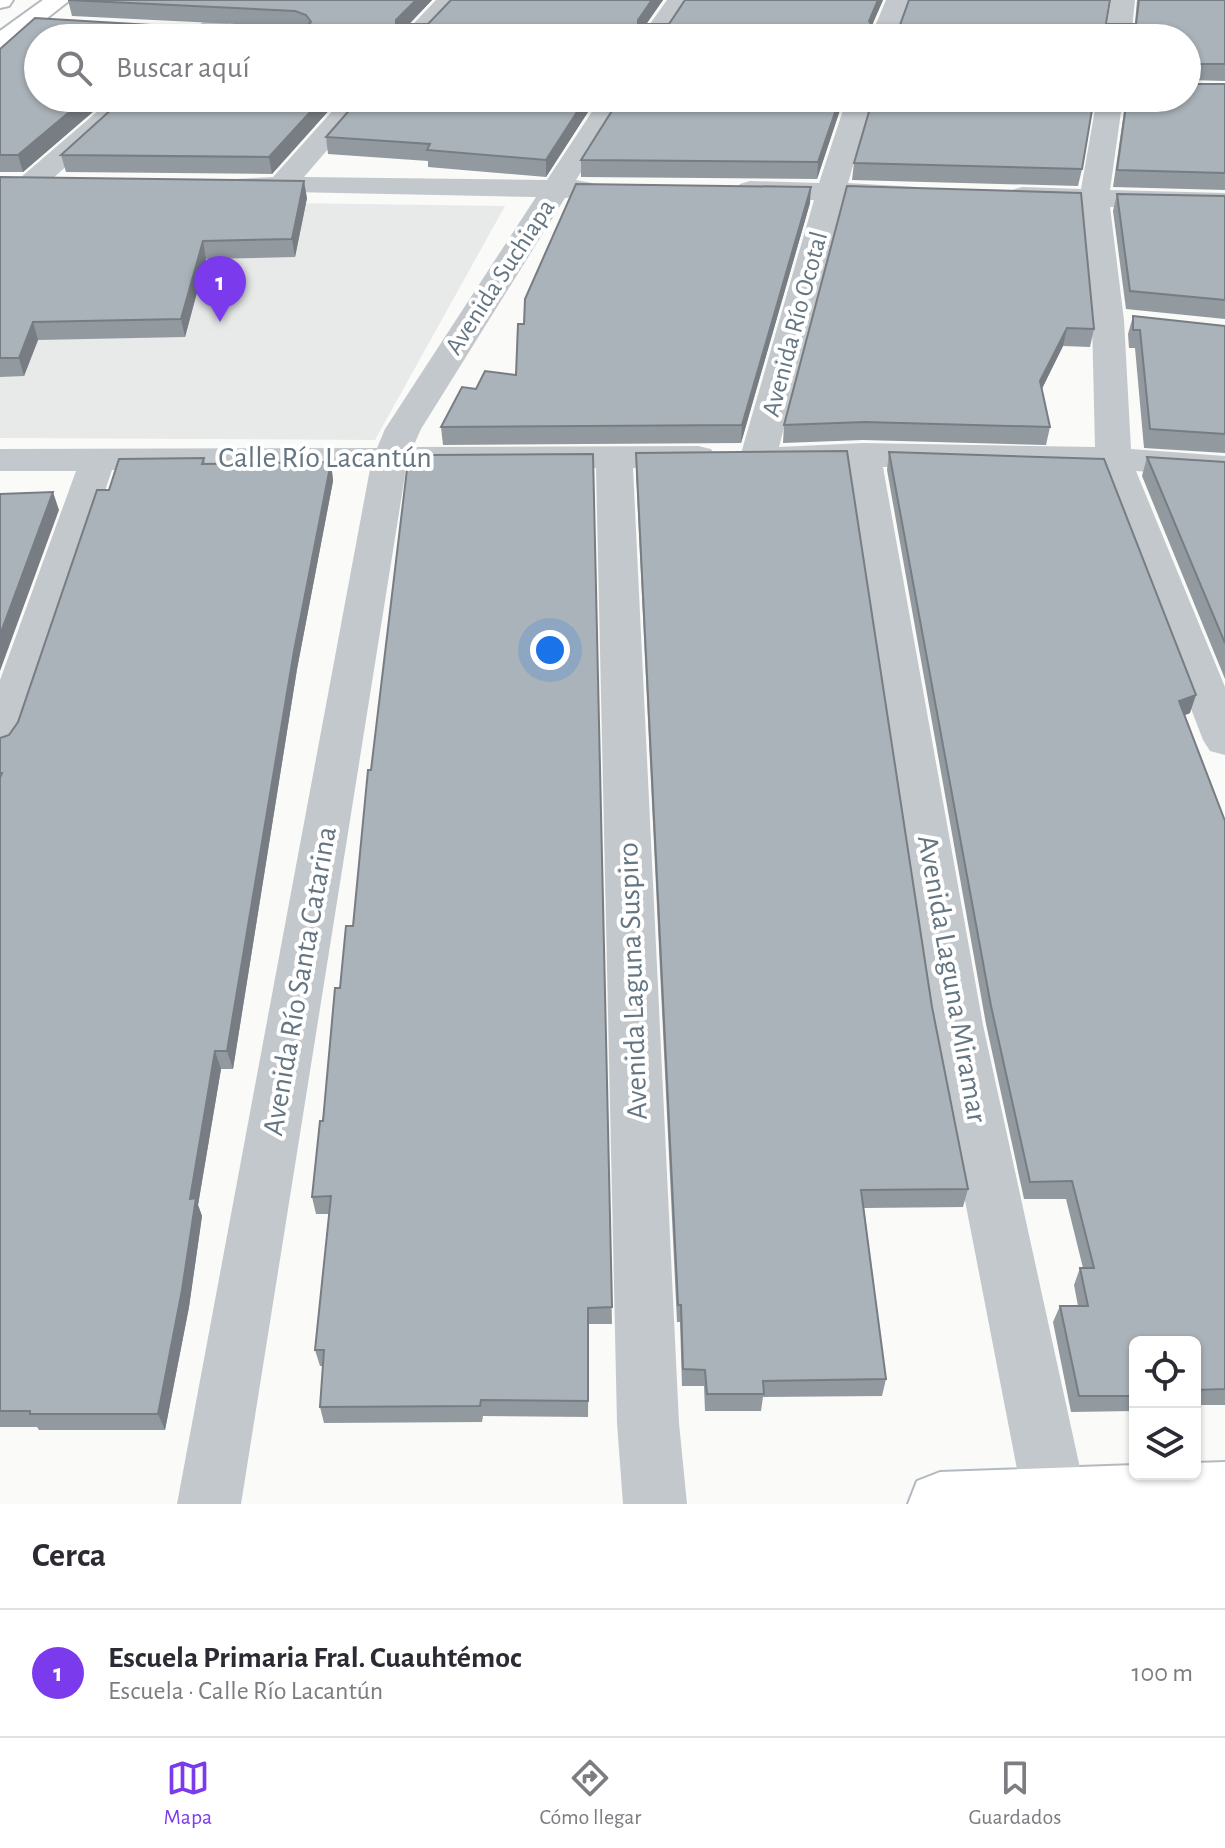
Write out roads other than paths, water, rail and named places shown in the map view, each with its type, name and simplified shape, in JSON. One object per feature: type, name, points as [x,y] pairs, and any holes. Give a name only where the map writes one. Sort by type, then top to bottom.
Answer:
[{"type":"street","points":[[207,24],[241,0]]},
{"type":"street","points":[[427,24],[450,0]]},
{"type":"street","points":[[663,24],[679,0]]},
{"type":"street","points":[[889,24],[898,0]]},
{"type":"street","points":[[1120,24],[1123,0]]},
{"type":"street","points":[[28,24],[58,12]]},
{"type":"street","points":[[0,43],[24,27]]},
{"type":"street","points":[[30,184],[113,112]]},
{"type":"street","points":[[281,185],[346,112]]},
{"type":"street","name":"Avenida Suchiapa","points":[[390,458],[403,429],[605,112]]},
{"type":"street","name":"Avenida Río Ocotal","points":[[758,457],[856,112]]},
{"type":"street","points":[[1108,112],[1094,198],[1123,322],[1113,458],[1225,740]]},
{"type":"street","points":[[0,183],[77,184]]},
{"type":"street","points":[[218,184],[603,189]]},
{"type":"street","points":[[724,190],[939,194]]},
{"type":"street","points":[[1001,195],[1225,202]]},
{"type":"street","name":"Calle Río Lacantún","points":[[0,460],[863,454],[1113,458],[1225,467]]},
{"type":"street","name":"Avenida Laguna Miramar","points":[[863,454],[957,1025],[1055,1500]]},
{"type":"street","name":"Avenida Río Santa Catarina","points":[[209,1504],[390,458]]},
{"type":"street","name":"Avenida Laguna Suspiro","points":[[614,458],[648,1423],[655,1504]]},
{"type":"street","points":[[0,740],[98,459]]},
{"type":"street","points":[[940,1504],[1225,1494]]},
{"type":"place","name":"Escuela Primaria Fral. Cuauhtémoc","points":[[220,322]]}]
